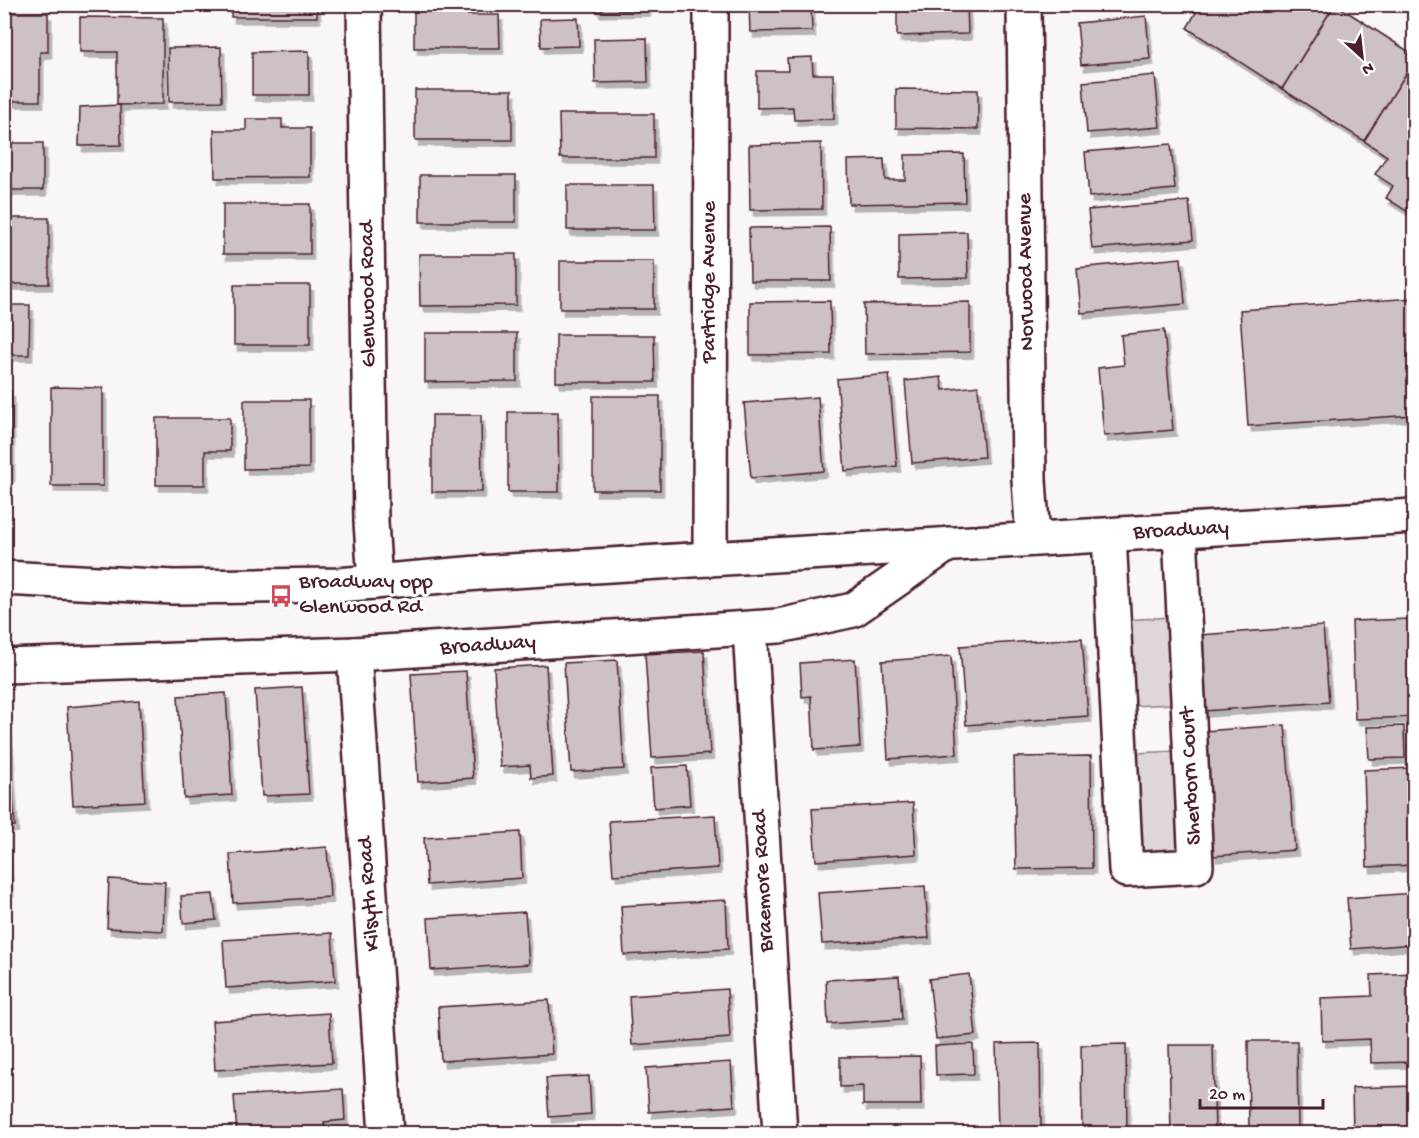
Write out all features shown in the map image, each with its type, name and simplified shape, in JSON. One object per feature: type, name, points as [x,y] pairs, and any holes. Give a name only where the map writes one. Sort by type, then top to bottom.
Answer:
[{"type":"street","name":"Glenwood Road","points":[[364,4],[371,522],[375,582]]},
{"type":"street","name":"Partridge Avenue","points":[[710,559],[711,4]]},
{"type":"street","name":"Norwood Avenue","points":[[1023,4],[1029,480],[1033,538]]},
{"type":"street","name":"Broadway","points":[[4,578],[173,587],[375,582],[477,573],[1414,516]]},
{"type":"street","name":"Sherborn Court","points":[[1109,535],[1126,870],[1196,866],[1180,532]]},
{"type":"street","name":"Broadway","points":[[4,666],[354,654],[778,626],[853,610],[948,544]]},
{"type":"street","name":"Braemore Road","points":[[750,629],[780,1134]]},
{"type":"street","name":"Kilsyth Road","points":[[354,654],[386,1134]]},
{"type":"shaded area","points":[[1170,617],[1174,704],[1131,706],[1126,620]]},
{"type":"shaded area","points":[[1179,751],[1184,852],[1139,854],[1134,753]]},
{"type":"building","points":[[231,4],[317,4],[317,17],[231,17]]},
{"type":"building","points":[[414,4],[467,4],[468,15],[499,15],[500,48],[414,48]]},
{"type":"building","points":[[596,4],[647,4],[647,10],[596,11]]},
{"type":"building","points":[[749,4],[811,4],[812,31],[750,32]]},
{"type":"building","points":[[897,4],[967,4],[968,34],[897,36]]},
{"type":"building","points":[[1201,4],[1335,4],[1282,89],[1187,28]]},
{"type":"building","points":[[1335,4],[1414,55],[1414,61],[1364,141],[1282,89]]},
{"type":"building","points":[[4,13],[48,13],[48,52],[40,52],[40,101],[4,101]]},
{"type":"building","points":[[1146,16],[1150,59],[1081,65],[1077,23]]},
{"type":"building","points":[[80,17],[163,18],[163,104],[117,105],[117,52],[80,52]]},
{"type":"building","points":[[578,18],[579,46],[541,47],[540,19]]},
{"type":"building","points":[[647,38],[648,82],[595,83],[594,39]]},
{"type":"building","points":[[221,47],[222,101],[169,102],[168,48]]},
{"type":"building","points":[[309,51],[309,95],[252,95],[252,52]]},
{"type":"building","points":[[812,57],[813,74],[833,74],[834,119],[794,120],[793,107],[757,108],[757,71],[788,71],[787,58]]},
{"type":"building","points":[[1414,61],[1414,208],[1411,214],[1386,198],[1393,186],[1375,174],[1387,156],[1364,141]]},
{"type":"building","points":[[1155,75],[1160,127],[1087,133],[1083,82]]},
{"type":"building","points":[[896,89],[978,90],[978,129],[896,128]]},
{"type":"building","points":[[415,90],[512,90],[512,140],[415,140]]},
{"type":"building","points":[[120,105],[121,145],[79,146],[80,107]]},
{"type":"building","points":[[559,114],[654,114],[654,158],[560,158]]},
{"type":"building","points":[[246,119],[282,119],[282,128],[310,128],[310,177],[215,178],[214,130],[246,130]]},
{"type":"building","points":[[4,143],[43,143],[43,190],[4,190]]},
{"type":"building","points":[[821,143],[822,209],[750,210],[749,145]]},
{"type":"building","points":[[1171,144],[1175,189],[1089,197],[1085,152]]},
{"type":"building","points":[[964,154],[965,202],[849,204],[848,160],[884,159],[885,180],[905,180],[905,155]]},
{"type":"building","points":[[420,175],[516,175],[516,222],[420,222]]},
{"type":"building","points":[[567,185],[654,185],[655,230],[567,230]]},
{"type":"building","points":[[1189,201],[1193,240],[1092,249],[1088,210]]},
{"type":"building","points":[[223,204],[310,204],[310,254],[223,254]]},
{"type":"building","points":[[4,218],[49,218],[49,284],[4,284]]},
{"type":"building","points":[[830,227],[831,281],[750,281],[749,228]]},
{"type":"building","points":[[967,232],[968,278],[899,279],[899,234]]},
{"type":"building","points":[[419,254],[516,254],[516,305],[420,306]]},
{"type":"building","points":[[1181,258],[1185,304],[1081,313],[1077,268]]},
{"type":"building","points":[[560,261],[654,261],[654,309],[560,309]]},
{"type":"building","points":[[234,285],[310,285],[310,345],[234,345]]},
{"type":"building","points":[[1414,298],[1414,415],[1248,426],[1240,310]]},
{"type":"building","points":[[830,301],[831,354],[750,355],[750,302]]},
{"type":"building","points":[[970,302],[970,352],[865,354],[864,304]]},
{"type":"building","points":[[4,305],[30,305],[29,355],[4,355]]},
{"type":"building","points":[[1164,330],[1173,430],[1104,436],[1098,368],[1124,365],[1121,335]]},
{"type":"building","points":[[425,333],[517,333],[517,381],[425,382]]},
{"type":"building","points":[[556,335],[654,335],[655,382],[556,382]]},
{"type":"building","points":[[889,374],[897,466],[845,471],[837,379]]},
{"type":"building","points":[[941,377],[943,390],[978,386],[984,457],[912,463],[905,381]]},
{"type":"building","points":[[51,387],[103,388],[103,486],[51,486]]},
{"type":"building","points":[[4,391],[11,391],[11,476],[4,476]]},
{"type":"building","points":[[593,396],[660,396],[660,490],[593,490]]},
{"type":"building","points":[[818,397],[824,471],[751,478],[744,403]]},
{"type":"building","points":[[244,400],[309,400],[309,468],[244,469]]},
{"type":"building","points":[[508,412],[558,412],[559,492],[508,492]]},
{"type":"building","points":[[432,415],[481,415],[482,492],[432,492]]},
{"type":"building","points":[[156,418],[230,418],[230,451],[205,451],[205,485],[156,485]]},
{"type":"building","points":[[1411,619],[1414,717],[1355,719],[1352,621]]},
{"type":"building","points":[[1323,626],[1329,702],[1204,711],[1199,635]]},
{"type":"building","points":[[1082,638],[1088,716],[966,725],[960,646]]},
{"type":"building","points":[[704,651],[710,754],[652,758],[645,654]]},
{"type":"building","points":[[951,656],[957,754],[888,759],[882,661]]},
{"type":"building","points":[[855,659],[860,747],[814,750],[811,696],[802,697],[800,663]]},
{"type":"building","points":[[617,660],[624,769],[571,772],[564,663]]},
{"type":"building","points":[[546,665],[553,776],[531,778],[530,765],[500,767],[494,668]]},
{"type":"building","points":[[466,671],[473,778],[418,782],[411,674]]},
{"type":"building","points":[[302,687],[309,794],[262,796],[255,690]]},
{"type":"building","points":[[226,693],[232,795],[184,798],[178,696]]},
{"type":"building","points":[[139,701],[145,801],[73,805],[67,707]]},
{"type":"building","points":[[4,721],[8,721],[15,826],[6,827],[10,890],[4,891]]},
{"type":"building","points":[[1285,725],[1295,850],[1213,856],[1204,731]]},
{"type":"building","points":[[1404,726],[1405,758],[1369,759],[1367,727]]},
{"type":"building","points":[[1091,756],[1092,868],[1016,869],[1014,757]]},
{"type":"building","points":[[687,766],[690,805],[654,808],[651,768]]},
{"type":"building","points":[[1414,768],[1414,865],[1367,867],[1364,770]]},
{"type":"building","points":[[913,803],[916,854],[816,861],[812,809]]},
{"type":"building","points":[[715,815],[718,868],[613,875],[609,821]]},
{"type":"building","points":[[520,832],[522,878],[427,885],[424,838]]},
{"type":"building","points":[[327,847],[330,897],[233,903],[230,854]]},
{"type":"building","points":[[109,879],[165,882],[163,931],[107,928]]},
{"type":"building","points":[[925,886],[929,938],[822,944],[818,893]]},
{"type":"building","points":[[1414,893],[1414,944],[1351,949],[1347,898]]},
{"type":"building","points":[[213,894],[216,920],[183,923],[181,896]]},
{"type":"building","points":[[726,900],[728,949],[624,955],[621,906]]},
{"type":"building","points":[[525,912],[529,964],[431,970],[428,918]]},
{"type":"building","points":[[332,933],[335,981],[226,988],[223,940]]},
{"type":"building","points":[[1414,973],[1414,1062],[1371,1063],[1370,1039],[1322,1041],[1321,998],[1372,996],[1371,975]]},
{"type":"building","points":[[969,974],[976,1035],[936,1039],[929,979]]},
{"type":"building","points":[[899,976],[902,1019],[828,1024],[826,980]]},
{"type":"building","points":[[727,989],[730,1038],[632,1045],[629,996]]},
{"type":"building","points":[[549,1000],[552,1054],[441,1061],[438,1007]]},
{"type":"building","points":[[329,1013],[332,1063],[215,1070],[212,1021]]},
{"type":"building","points":[[1248,1041],[1297,1041],[1298,1134],[1249,1134]]},
{"type":"building","points":[[1040,1043],[1041,1134],[998,1134],[996,1044]]},
{"type":"building","points":[[973,1044],[974,1074],[936,1075],[935,1046]]},
{"type":"building","points":[[1126,1044],[1127,1134],[1082,1134],[1081,1045]]},
{"type":"building","points":[[1169,1045],[1213,1045],[1215,1134],[1171,1134]]},
{"type":"building","points":[[920,1056],[921,1105],[863,1105],[863,1086],[840,1087],[840,1057]]},
{"type":"building","points":[[731,1062],[734,1106],[649,1112],[646,1068]]},
{"type":"building","points":[[589,1076],[591,1114],[549,1117],[546,1078]]},
{"type":"building","points":[[1414,1086],[1414,1134],[1353,1134],[1352,1088]]},
{"type":"building","points":[[343,1089],[345,1120],[324,1122],[325,1134],[237,1134],[234,1096]]},
{"type":"building","points":[[920,1132],[920,1134],[849,1134],[849,1133]]},
{"type":"place","name":"Broadway opp Glenwood Rd","points":[[281,596]]}]
